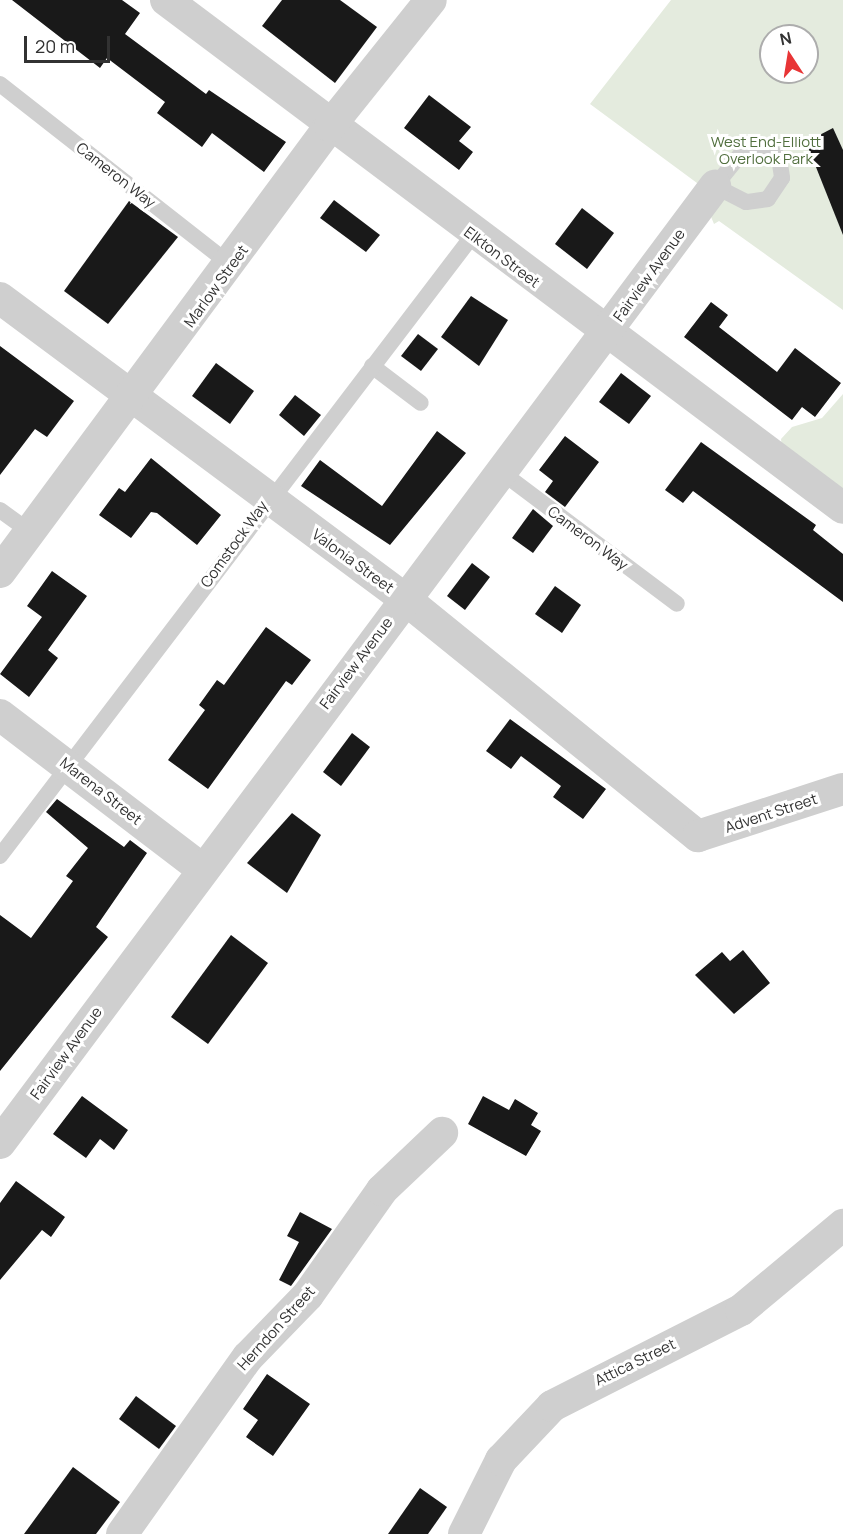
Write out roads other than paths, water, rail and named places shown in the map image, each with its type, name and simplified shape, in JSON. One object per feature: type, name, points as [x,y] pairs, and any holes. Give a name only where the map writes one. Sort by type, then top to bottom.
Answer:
[{"type":"street","name":"Elkton Street","points":[[166,0],[472,235],[843,507]]},
{"type":"street","name":"Marlow Street","points":[[0,572],[232,266],[330,126],[430,0]]},
{"type":"street","name":"Fairview Avenue","points":[[1,1140],[715,186]]},
{"type":"street","name":"Valonia Street","points":[[0,298],[405,599],[698,836]]},
{"type":"street","name":"Marena Street","points":[[0,715],[202,869]]},
{"type":"street","name":"Advent Street","points":[[698,836],[843,789]]},
{"type":"street","name":"Herndon Street","points":[[122,1534],[248,1357],[308,1295],[382,1190],[442,1133]]},
{"type":"street","name":"Attica Street","points":[[464,1534],[501,1460],[552,1406],[741,1310],[843,1225]]},
{"type":"lane","name":"Cameron Way","points":[[0,84],[232,266]]},
{"type":"lane","name":"Comstock Way","points":[[0,856],[267,498],[472,235]]},
{"type":"lane","points":[[372,366],[421,403]]},
{"type":"lane","name":"Cameron Way","points":[[500,471],[676,604]]},
{"type":"lane","points":[[0,510],[30,532]]},
{"type":"park label","name":"West End-Elliott Overlook Park","points":[[766,150]]}]
